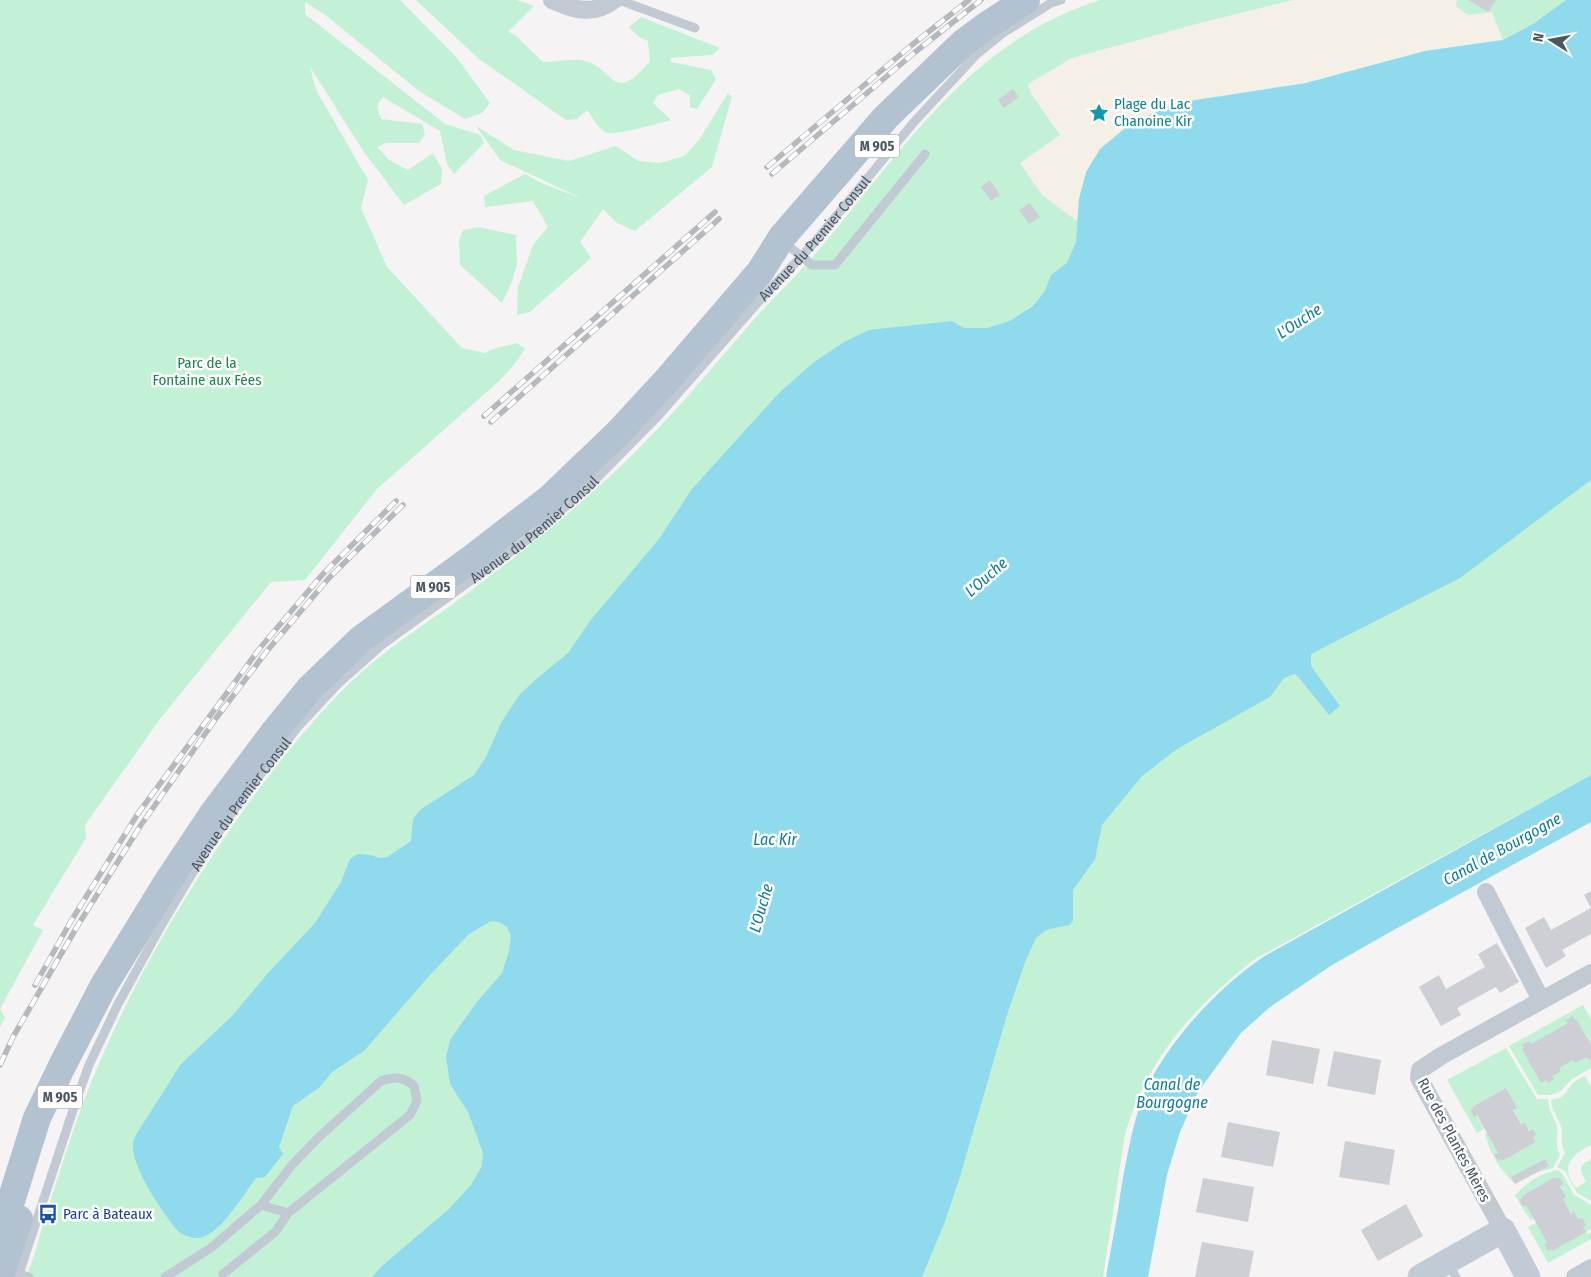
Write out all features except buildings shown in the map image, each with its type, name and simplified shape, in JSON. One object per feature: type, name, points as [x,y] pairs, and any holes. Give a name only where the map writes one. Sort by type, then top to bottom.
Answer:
[{"type":"main road","name":"Avenue du Premier Consul","points":[[0,1236],[37,1118],[104,985],[168,881],[212,815],[310,688],[361,639],[472,559],[549,499],[619,432],[668,379],[763,268],[793,244],[886,117],[963,43],[1026,0]]},
{"type":"main road","name":"Avenue du Premier Consul","points":[[10,1274],[46,1132],[60,1095],[112,990],[137,934]]},
{"type":"main road","name":"Avenue du Premier Consul","points":[[10,1274],[2,1250],[21,1188],[23,1175],[21,1166]]},
{"type":"street","points":[[552,0],[578,5],[591,11],[601,8],[614,0]]},
{"type":"street","points":[[1486,892],[1542,1000]]},
{"type":"street","name":"Rue des Plantes Mères","points":[[1528,1277],[1418,1074],[1422,1068],[1591,973]]},
{"type":"street","points":[[1420,1277],[1452,1269],[1503,1230]]},
{"type":"street","points":[[1574,1277],[1591,1268]]},
{"type":"lane","points":[[619,0],[695,28]]},
{"type":"lane","name":"Avenue du Premier Consul","points":[[10,1274],[95,1052],[141,960],[205,852],[252,786],[297,728],[357,665],[398,632],[531,537],[589,486],[658,416],[756,305],[793,244],[813,244],[914,122],[977,54],[1003,33],[1051,3],[1061,0]]},
{"type":"lane","points":[[793,244],[812,265],[836,265],[925,154]]},
{"type":"lane","points":[[165,1277],[212,1248],[261,1205],[292,1165],[319,1137],[381,1081],[398,1078],[414,1086],[418,1101],[410,1115],[288,1213],[275,1232],[223,1274]]},
{"type":"lane","points":[[261,1205],[288,1213]]},
{"type":"lane","points":[[10,1274],[29,1277]]},
{"type":"green space","name":"Parc de la Fontaine aux Fées","points":[[0,0],[400,0],[457,58],[490,103],[482,113],[465,119],[419,91],[324,14],[305,2],[305,14],[445,124],[481,135],[484,143],[454,174],[447,164],[440,131],[383,97],[377,106],[381,119],[422,124],[425,134],[419,143],[386,143],[377,147],[389,160],[408,170],[433,153],[442,169],[441,184],[404,205],[364,152],[310,67],[316,90],[368,180],[361,208],[387,267],[462,348],[485,353],[517,343],[525,349],[498,382],[377,489],[305,580],[271,582],[160,719],[85,825],[86,838],[33,925],[43,930],[0,1009]]},
{"type":"green space","points":[[416,0],[517,0],[534,6],[508,32],[515,35],[543,62],[581,60],[601,69],[620,83],[627,82],[637,75],[650,61],[648,41],[639,37],[629,27],[641,17],[720,48],[712,55],[670,58],[671,62],[711,70],[716,79],[697,109],[690,107],[690,95],[679,89],[658,95],[653,103],[671,120],[629,131],[608,133],[599,127],[587,110],[577,119],[566,120],[479,59]]},
{"type":"green space","name":"Lac Kir","points":[[1100,0],[1591,0],[1591,775],[1255,959],[1193,1015],[1160,1057],[1146,1081],[1125,1134],[1103,1277],[26,1277],[82,1106],[109,1041],[140,977],[213,855],[264,782],[303,734],[343,690],[375,660],[533,543],[622,465],[673,412],[763,309],[808,262],[919,128],[982,66],[1017,40],[1056,17]]},
{"type":"green space","points":[[728,93],[732,97],[712,167],[635,231],[617,223],[603,209],[580,242],[591,258],[530,312],[517,315],[518,287],[533,245],[548,227],[533,201],[485,207],[484,196],[525,174],[539,182],[583,199],[500,160],[476,126],[514,150],[569,161],[616,146],[638,161],[660,163],[684,156],[699,140]]},
{"type":"green space","points":[[478,227],[516,235],[517,264],[511,284],[502,303],[460,265],[459,241],[463,230]]},
{"type":"green space","points":[[1583,1005],[1591,1019],[1591,1068],[1572,1079],[1561,1091],[1551,1095],[1538,1095],[1509,1046]]},
{"type":"green space","points":[[0,1009],[5,1018],[0,1027]]},
{"type":"green space","points":[[1506,1048],[1537,1099],[1548,1099],[1557,1127],[1557,1147],[1560,1155],[1553,1168],[1538,1172],[1548,1166],[1545,1159],[1512,1177],[1515,1184],[1497,1162],[1485,1134],[1487,1133],[1502,1161],[1536,1142],[1529,1129],[1525,1131],[1510,1103],[1513,1101],[1506,1088],[1472,1107],[1484,1129],[1477,1133],[1447,1080]]},
{"type":"green space","points":[[1585,1076],[1591,1087],[1591,1145],[1573,1158],[1568,1168],[1571,1180],[1576,1188],[1586,1182],[1581,1169],[1583,1164],[1591,1159],[1591,1201],[1577,1193],[1565,1171],[1557,1167],[1565,1153],[1562,1145],[1561,1126],[1551,1104],[1551,1100],[1562,1097],[1574,1082]]},
{"type":"green space","points":[[1557,1170],[1562,1173],[1574,1195],[1591,1205],[1591,1229],[1586,1232],[1587,1234],[1591,1232],[1591,1239],[1548,1263],[1528,1227],[1536,1223],[1575,1220],[1559,1193],[1563,1190],[1555,1177],[1522,1196],[1534,1218],[1531,1220],[1515,1195],[1534,1179]]},
{"type":"sand","name":"Plage du Lac Chanoine Kir","points":[[1293,0],[1457,0],[1456,6],[1468,15],[1492,12],[1503,40],[1425,51],[1306,83],[1079,199],[1077,221],[1042,195],[1020,163],[1060,135],[1031,94],[1028,84],[1072,58]]},
{"type":"water","name":"Lac Kir","points":[[1566,0],[1591,0],[1591,480],[1460,578],[1311,654],[1311,666],[1340,706],[1329,715],[1295,674],[1284,678],[1270,697],[1177,749],[1142,776],[1102,825],[1095,859],[1073,890],[1073,921],[1069,925],[1046,930],[1036,938],[1025,962],[1007,1015],[959,1180],[944,1224],[922,1277],[372,1277],[383,1265],[449,1209],[471,1185],[482,1166],[483,1153],[468,1112],[450,1084],[446,1057],[450,1040],[476,1003],[502,973],[509,951],[511,936],[507,927],[499,922],[491,921],[469,934],[428,977],[365,1050],[331,1073],[320,1087],[293,1106],[279,1147],[283,1154],[265,1177],[256,1178],[218,1228],[200,1238],[190,1237],[178,1231],[157,1202],[142,1176],[133,1153],[133,1144],[137,1133],[181,1064],[232,1016],[268,973],[315,923],[341,882],[350,859],[358,854],[380,858],[387,857],[411,841],[413,819],[420,810],[474,775],[486,757],[501,723],[520,694],[568,653],[590,621],[659,539],[692,489],[779,393],[814,362],[844,342],[869,330],[952,321],[964,328],[987,328],[1010,321],[1033,306],[1045,291],[1051,275],[1067,263],[1076,242],[1079,199],[1086,172],[1100,149],[1131,123],[1176,103],[1306,83],[1425,51],[1503,40],[1533,24]]},
{"type":"water","name":"Canal de Bourgogne","points":[[1591,775],[1591,822],[1332,965],[1270,1007],[1241,1033],[1198,1092],[1180,1132],[1167,1175],[1148,1277],[1106,1277],[1127,1158],[1140,1105],[1149,1084],[1175,1042],[1208,1003],[1245,970],[1263,957]]},
{"type":"railway","points":[[767,167],[913,44],[969,0]]},
{"type":"railway","points":[[772,174],[914,53],[981,0]]},
{"type":"railway","points":[[484,416],[715,212]]},
{"type":"railway","points":[[491,422],[719,219]]},
{"type":"railway","points":[[35,985],[71,921],[137,815],[260,648],[322,575],[396,501]]},
{"type":"railway","points":[[0,1065],[13,1037],[78,925],[141,825],[217,717],[267,651],[329,578],[403,505]]},
{"type":"place","name":"Plage du Lac Chanoine Kir","points":[[1099,113]]},
{"type":"place","name":"Parc à Bateaux","points":[[48,1214]]},
{"type":"water label","name":"L'Ouche","points":[[1299,321]]},
{"type":"water label","name":"L'Ouche","points":[[986,577]]},
{"type":"water label","name":"L'Ouche","points":[[761,908]]}]
